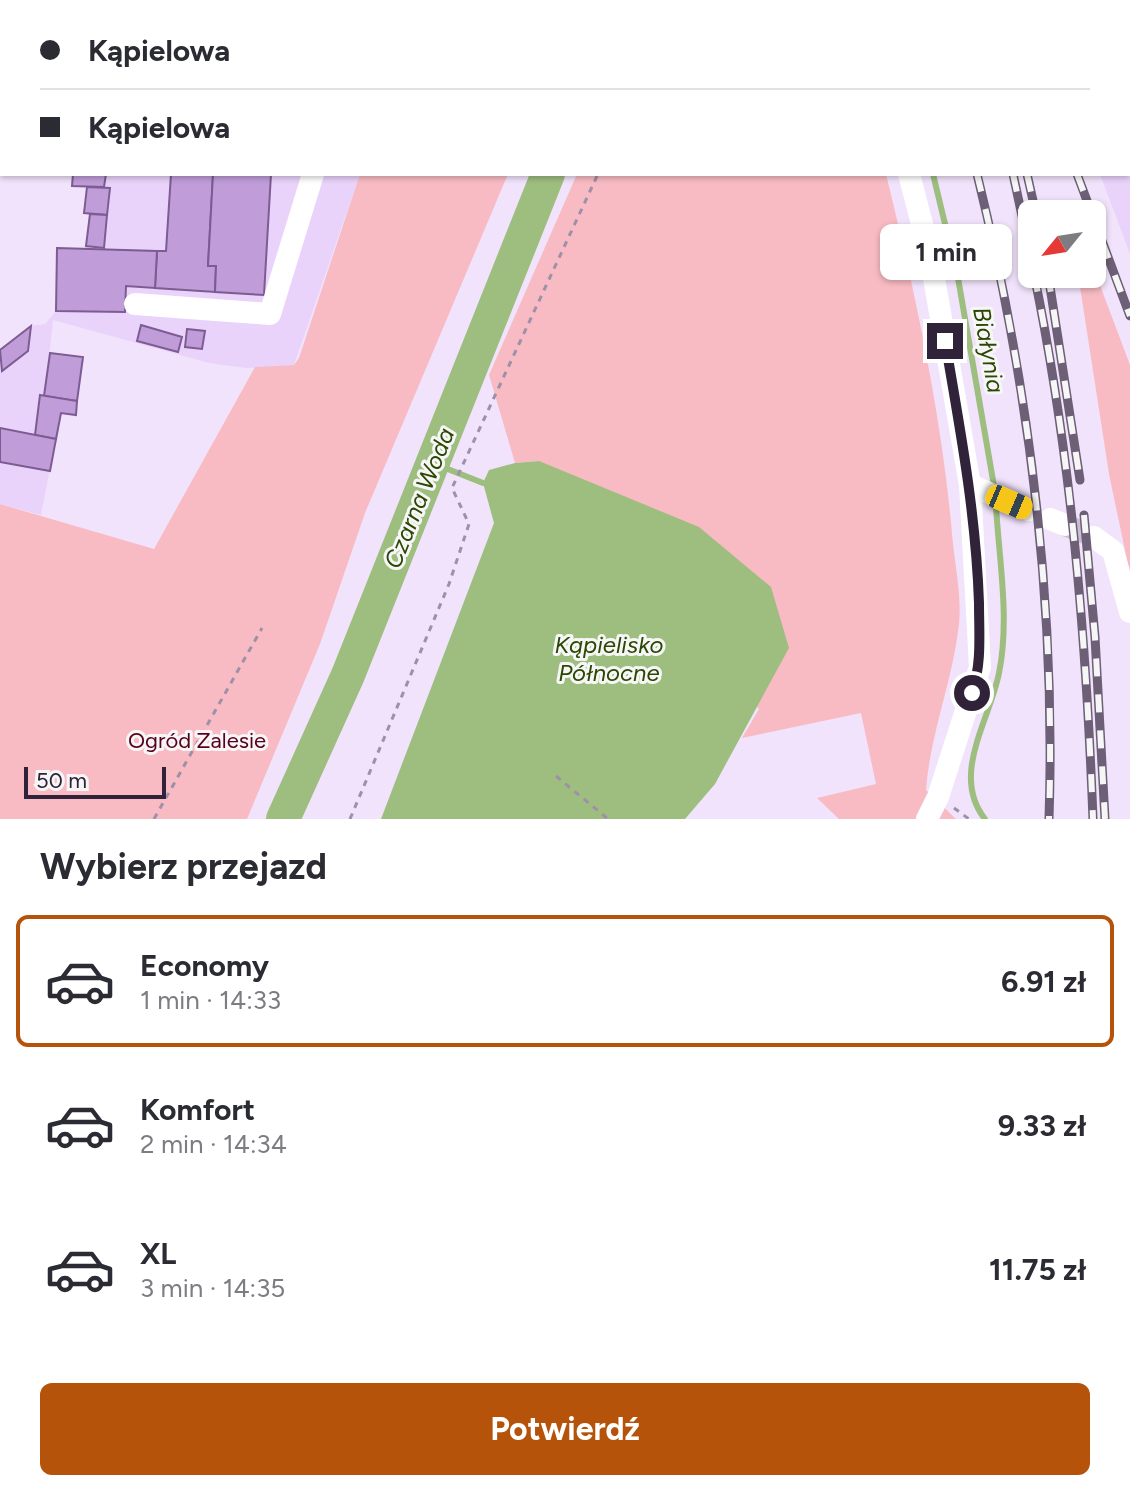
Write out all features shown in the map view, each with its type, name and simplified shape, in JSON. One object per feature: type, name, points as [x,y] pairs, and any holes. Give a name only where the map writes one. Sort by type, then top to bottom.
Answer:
[{"type":"street","points":[[135,304],[270,314],[312,176]]},
{"type":"street","points":[[910,176],[930,255],[970,485],[980,667],[938,797],[927,819]]},
{"type":"street","points":[[970,485],[1029,510]]},
{"type":"street","points":[[1094,537],[1113,551],[1130,612]]},
{"type":"path","points":[[350,819],[449,584],[469,524],[452,488],[597,176]]},
{"type":"path","points":[[154,819],[262,628]]},
{"type":"path","points":[[556,776],[608,819]]},
{"type":"shaded area","points":[[73,176],[359,176],[294,365],[246,368],[209,363],[53,320],[45,395],[77,401],[76,415],[61,414],[41,515],[0,504],[0,350],[31,326],[45,324],[56,311],[57,248],[86,248],[90,214],[84,213],[87,187],[72,186]]},
{"type":"shaded area","points":[[1101,176],[1130,176],[1130,254]]},
{"type":"green space","name":"Ogród Zalesie","points":[[359,176],[507,176],[365,513],[320,644],[247,819],[0,819],[0,504],[154,549],[255,367],[294,365],[299,358]]},
{"type":"green space","points":[[576,176],[886,176],[934,397],[957,578],[960,613],[956,645],[932,748],[926,790],[956,819],[839,819],[817,798],[876,784],[861,713],[742,738],[759,709],[539,461],[515,463],[489,375]]},
{"type":"green space","points":[[1080,288],[1101,288],[1130,365],[1130,574],[1109,474]]},
{"type":"water","name":"Kąpielisko Północne","points":[[539,461],[699,527],[771,587],[789,648],[715,784],[685,819],[381,819],[494,523],[483,483],[489,470]]},
{"type":"building","points":[[73,176],[106,176],[104,187],[72,186]]},
{"type":"building","points":[[171,176],[213,176],[208,266],[216,266],[215,292],[155,288],[157,251],[166,251]]},
{"type":"building","points":[[213,176],[271,176],[264,295],[215,292],[216,266],[208,266]]},
{"type":"building","points":[[87,187],[110,188],[107,215],[84,213]]},
{"type":"building","points":[[90,214],[107,215],[104,248],[86,246]]},
{"type":"building","points":[[57,248],[157,251],[155,288],[126,286],[125,312],[56,311]]},
{"type":"building","points":[[141,325],[182,337],[178,352],[137,341]]},
{"type":"building","points":[[31,326],[28,351],[2,371],[0,350]]},
{"type":"building","points":[[187,329],[205,331],[202,349],[185,347]]},
{"type":"building","points":[[50,353],[83,357],[77,401],[44,396]]},
{"type":"building","points":[[40,395],[77,401],[76,415],[61,413],[56,439],[35,435]]},
{"type":"building","points":[[0,428],[56,439],[50,471],[0,462]]},
{"type":"waterway","name":"Czarna Woda","points":[[283,819],[348,675],[547,176]]},
{"type":"waterway","name":"Białynia","points":[[933,176],[958,278],[994,486]]},
{"type":"waterway","points":[[430,462],[483,483]]},
{"type":"waterway","name":"Białynia","points":[[985,819],[975,802],[971,784],[976,747],[999,673],[1004,632],[996,506]]},
{"type":"tunnel","points":[[1065,525],[1094,537]]},
{"type":"railway","points":[[977,176],[1011,333],[1035,494],[1048,656],[1049,819]]},
{"type":"railway","points":[[1013,176],[1019,200]]},
{"type":"railway","points":[[1027,176],[1033,200]]},
{"type":"railway","points":[[1078,176],[1130,316]]},
{"type":"railway","points":[[1037,288],[1058,409],[1075,545],[1093,819]]},
{"type":"railway","points":[[1050,288],[1080,480]]},
{"type":"railway","points":[[1084,515],[1095,637],[1105,819]]},
{"type":"route","points":[[945,341],[970,485],[978,585],[980,667],[972,693]]}]
